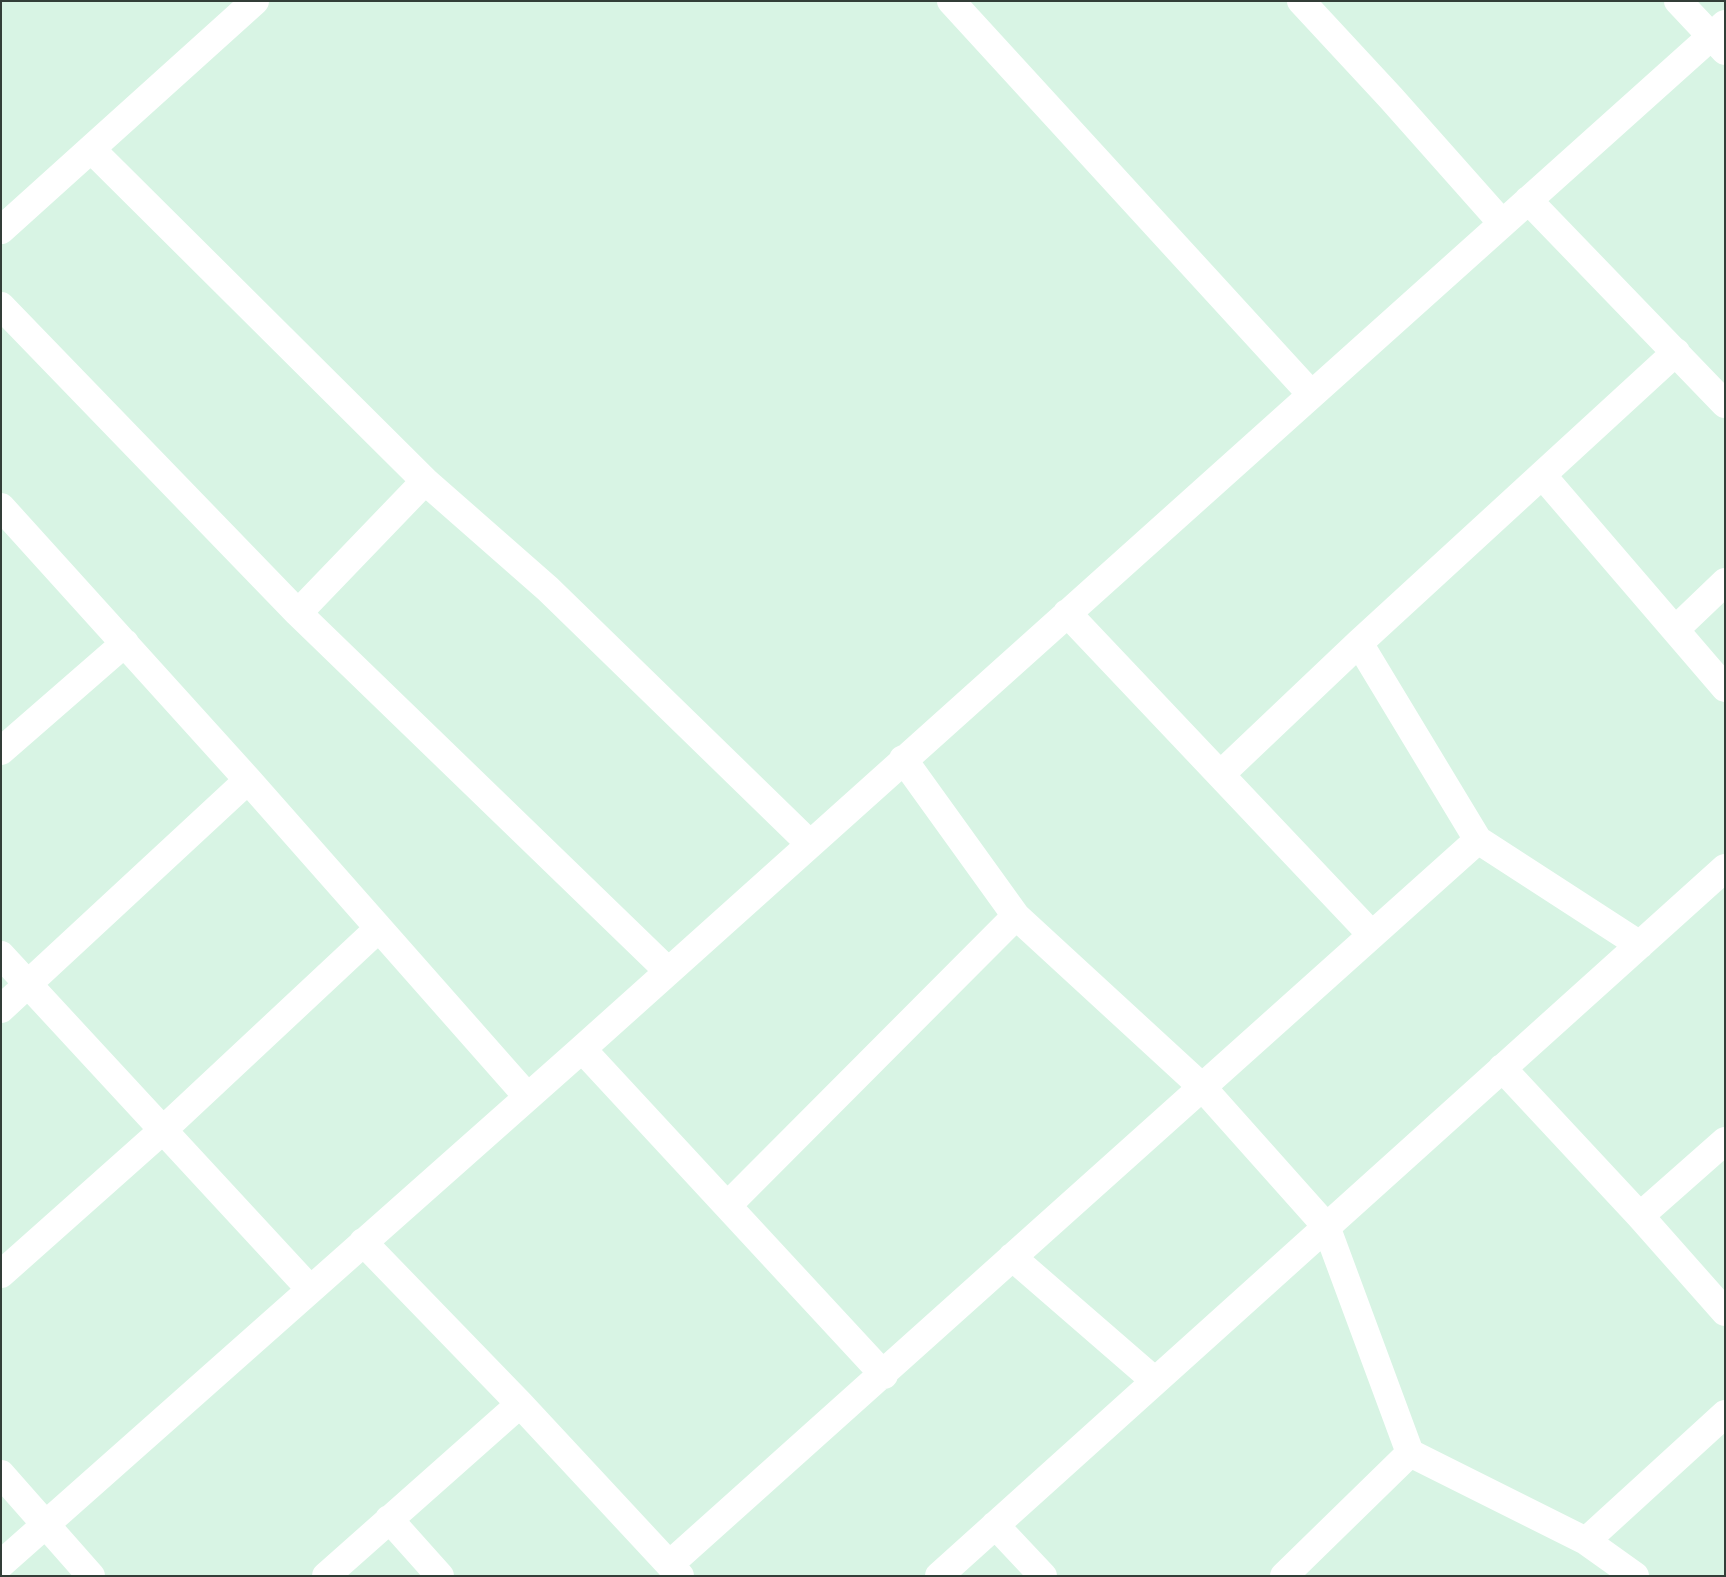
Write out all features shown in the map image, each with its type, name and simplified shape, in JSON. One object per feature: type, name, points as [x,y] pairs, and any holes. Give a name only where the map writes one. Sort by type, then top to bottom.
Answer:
[{"type":"street","points":[[1,230],[92,150],[255,1]]},
{"type":"street","points":[[951,1],[1311,394]]},
{"type":"street","points":[[1301,1],[1391,98],[1502,223]]},
{"type":"street","points":[[1,1564],[582,1049],[667,970],[1502,223],[1720,38],[1678,1]]},
{"type":"street","points":[[92,150],[425,481],[548,589],[809,843]]},
{"type":"street","points":[[1528,200],[1725,404]]},
{"type":"street","points":[[1,306],[298,613],[667,970]]},
{"type":"street","points":[[1221,774],[1359,642],[1676,352]]},
{"type":"street","points":[[1542,474],[1725,688]]},
{"type":"street","points":[[298,613],[425,481]]},
{"type":"street","points":[[1,507],[248,780],[527,1096]]},
{"type":"street","points":[[1676,629],[1725,582]]},
{"type":"street","points":[[1067,613],[1372,935]]},
{"type":"street","points":[[1359,642],[1478,840],[1640,945]]},
{"type":"street","points":[[1,751],[125,643]]},
{"type":"street","points":[[903,759],[1016,916],[1202,1087],[1326,1226],[1410,1453],[1586,1541],[1635,1576]]},
{"type":"street","points":[[1,1009],[248,780]]},
{"type":"street","points":[[363,1242],[520,1404],[675,1570],[1012,1257],[1478,840]]},
{"type":"street","points":[[939,1576],[1725,868]]},
{"type":"street","points":[[728,1205],[1016,916]]},
{"type":"street","points":[[1,1274],[163,1130],[378,929]]},
{"type":"street","points":[[1,955],[310,1289]]},
{"type":"street","points":[[582,1049],[884,1375]]},
{"type":"street","points":[[1502,1068],[1640,1216],[1725,1312]]},
{"type":"street","points":[[1640,1216],[1725,1141]]},
{"type":"street","points":[[1012,1257],[1155,1380]]},
{"type":"street","points":[[326,1576],[520,1404]]},
{"type":"street","points":[[1586,1541],[1725,1414]]},
{"type":"street","points":[[1284,1576],[1410,1453]]},
{"type":"street","points":[[1,1474],[91,1576]]},
{"type":"street","points":[[389,1519],[440,1576]]},
{"type":"street","points":[[995,1525],[1043,1576]]}]
